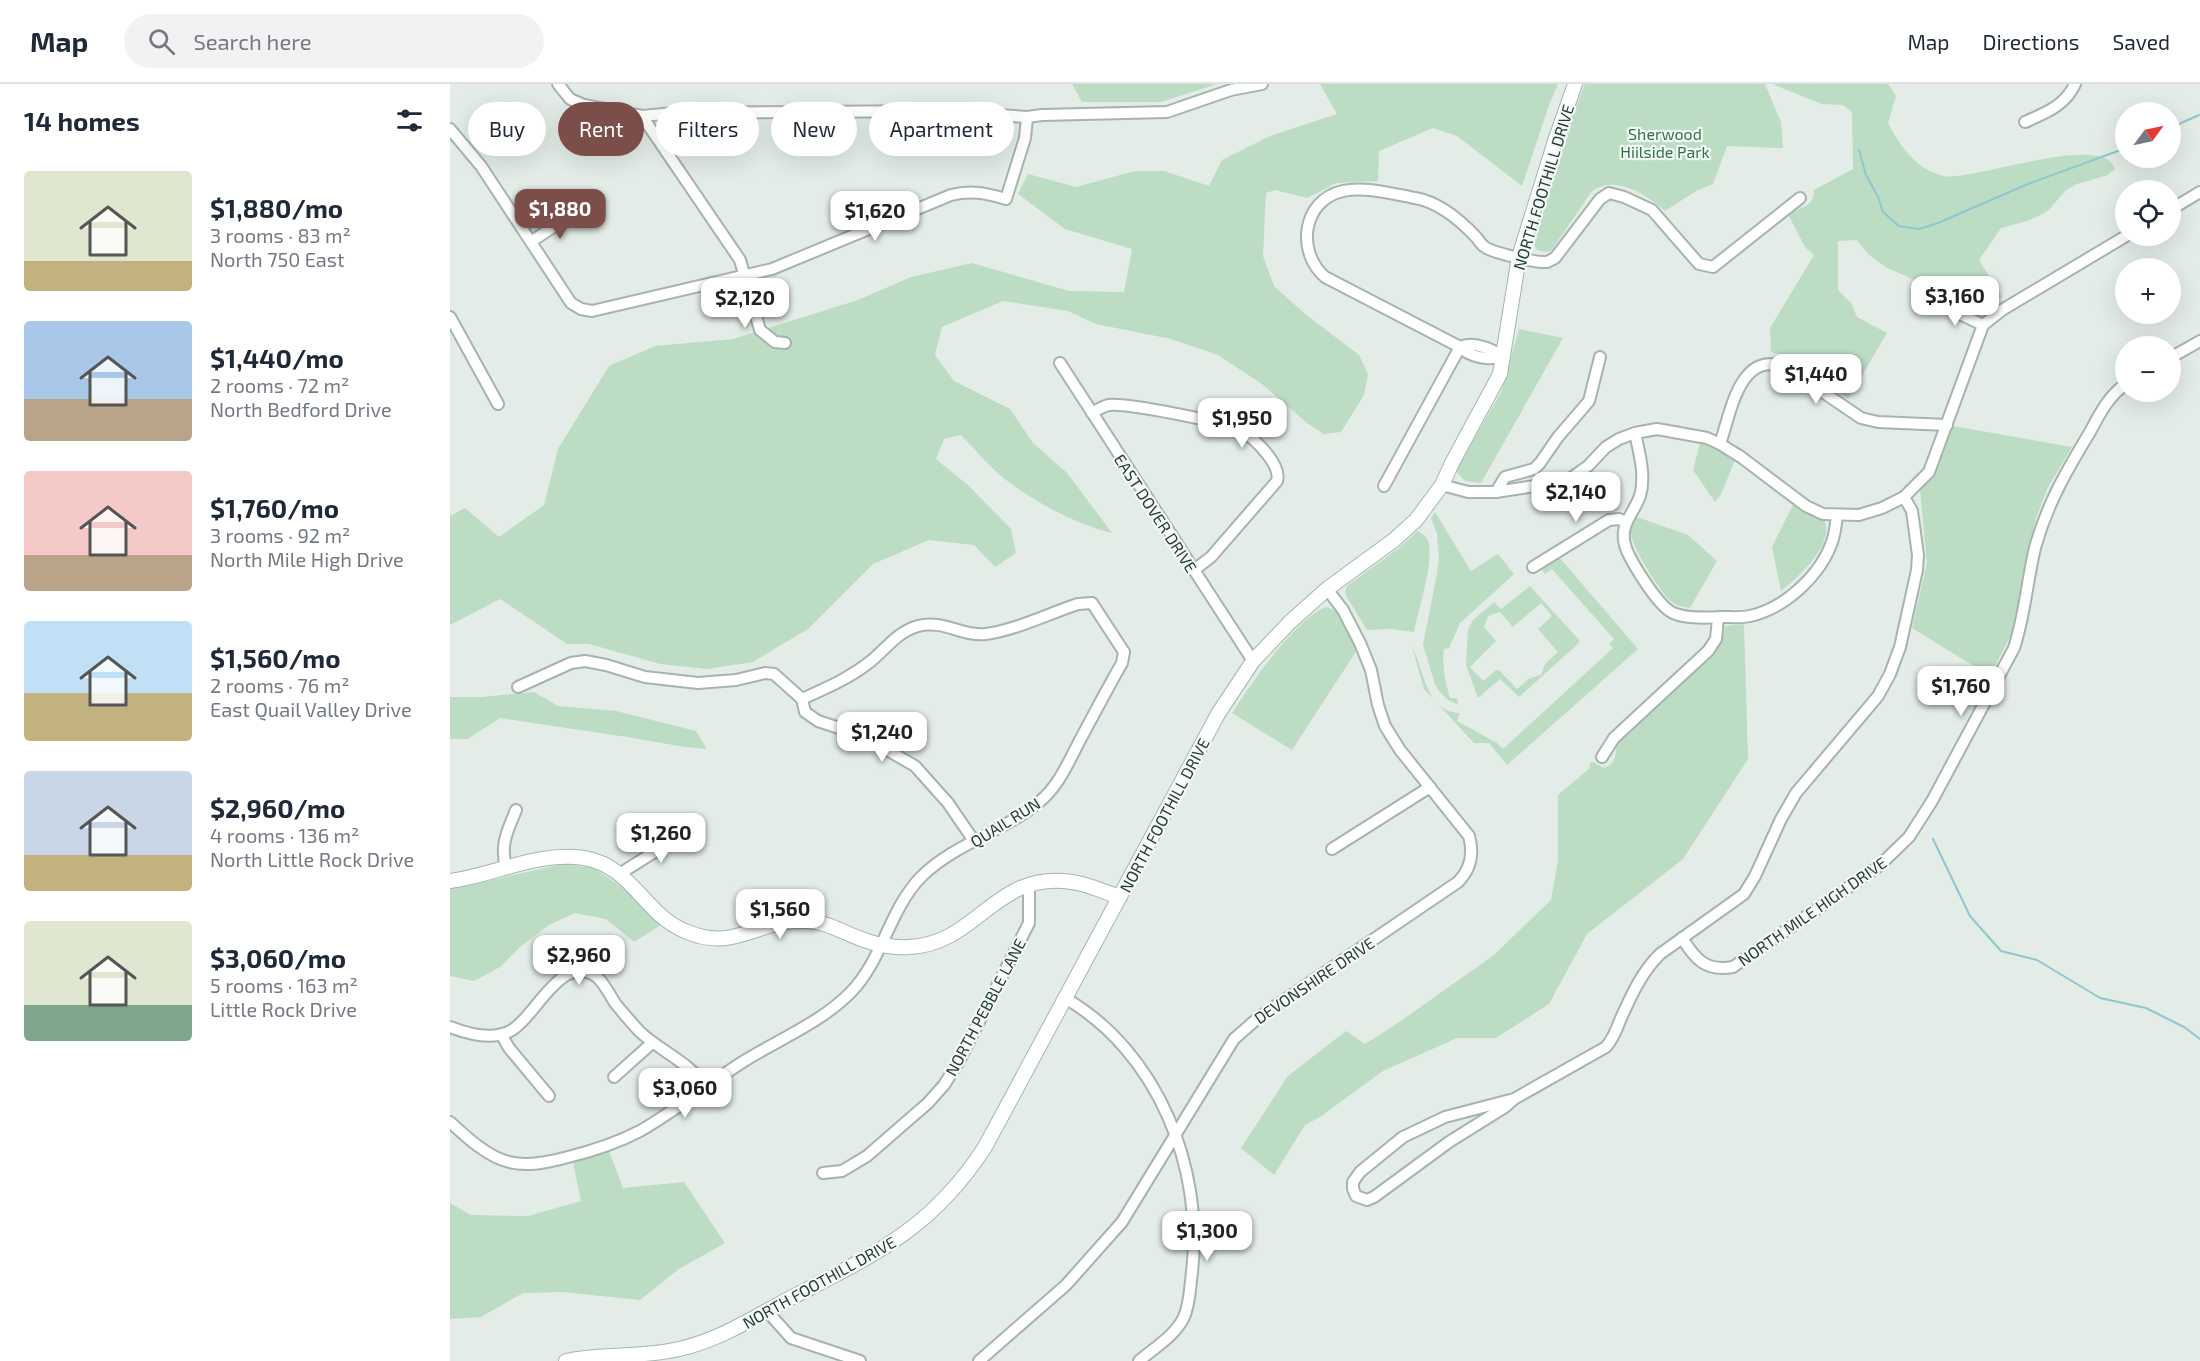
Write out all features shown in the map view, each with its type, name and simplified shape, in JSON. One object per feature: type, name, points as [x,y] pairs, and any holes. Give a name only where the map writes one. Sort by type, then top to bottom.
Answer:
[{"type":"street","points":[[558,84],[575,102]]},
{"type":"street","points":[[644,116],[674,113],[940,111],[1028,117],[1167,112],[1231,90],[1262,84]]},
{"type":"street","name":"NORTH FOOTHILL DRIVE","points":[[566,1361],[645,1357],[681,1349],[726,1332],[897,1241],[950,1194],[985,1147],[1218,714],[1253,661],[1290,622],[1328,589],[1416,520],[1442,485],[1500,374],[1519,257],[1575,84]]},
{"type":"street","points":[[2025,122],[2061,104],[2075,84]]},
{"type":"street","points":[[450,129],[481,166],[574,306],[588,311],[598,311],[772,269],[951,195],[980,192],[1006,199],[1025,138],[1028,117]]},
{"type":"street","points":[[644,119],[741,260],[760,330],[775,342],[785,343]]},
{"type":"street","points":[[1503,356],[1494,360],[1465,353],[1460,347],[1325,277],[1309,254],[1306,234],[1313,212],[1320,203],[1341,191],[1352,189],[1419,198],[1454,217],[1476,237],[1503,247],[1519,257],[1547,262],[1555,258],[1600,199],[1609,193],[1652,210],[1699,264],[1713,267],[1800,198]]},
{"type":"street","points":[[2181,203],[2200,192]]},
{"type":"street","points":[[531,241],[573,214]]},
{"type":"street","points":[[1442,485],[1468,492],[1496,492],[1567,481],[1588,466],[1606,447],[1635,433],[1657,429],[1707,438],[1720,444],[1806,506],[1823,514],[1859,515],[1882,508],[1904,497],[1929,472],[1983,325],[2011,304],[2115,243]]},
{"type":"street","points":[[1939,304],[1983,325]]},
{"type":"street","points":[[450,317],[498,404]]},
{"type":"street","points":[[2181,352],[2200,341]]},
{"type":"street","points":[[1384,486],[1460,347]]},
{"type":"street","points":[[1496,492],[1504,477],[1534,469],[1589,401],[1600,357]]},
{"type":"street","name":"EAST DOVER DRIVE","points":[[1060,363],[1253,661]]},
{"type":"street","points":[[1720,444],[1742,380],[1753,369],[1767,364],[1781,365],[1789,369],[1861,418],[1871,421],[1947,425]]},
{"type":"street","name":"NORTH MILE HIGH DRIVE","points":[[1682,938],[1693,956],[1706,965],[1720,969],[1733,966],[1879,866],[1909,837],[1932,801],[2014,648],[2021,628],[2035,549],[2059,483],[2105,406],[2115,394]]},
{"type":"street","points":[[1092,413],[1107,405],[1123,405],[1214,421],[1241,430],[1260,445],[1276,468],[1279,475],[1277,481],[1211,557],[1194,570]]},
{"type":"street","points":[[1635,433],[1642,478],[1640,496],[1625,522],[1623,540],[1628,553],[1662,606],[1671,613],[1687,617],[1750,616],[1778,605],[1803,586],[1824,560],[1832,542],[1837,515]]},
{"type":"street","points":[[1514,1099],[1445,1117],[1402,1137],[1360,1172],[1353,1182],[1356,1196],[1367,1200],[1374,1197],[1449,1142],[1500,1111],[1514,1099],[1606,1047],[1615,1035],[1643,973],[1660,954],[1744,894],[1796,793],[1878,696],[1890,674],[1900,647],[1917,570],[1918,555],[1912,512],[1904,497]]},
{"type":"street","points":[[1533,567],[1609,520],[1619,519],[1625,522]]},
{"type":"street","name":"DEVONSHIRE DRIVE","points":[[979,1361],[1066,1285],[1122,1222],[1176,1136],[1225,1051],[1245,1027],[1463,877],[1471,861],[1469,836],[1400,750],[1385,726],[1371,670],[1360,643],[1343,610],[1328,589]]},
{"type":"street","name":"QUAIL RUN","points":[[450,1122],[493,1155],[509,1162],[530,1163],[555,1160],[589,1152],[622,1140],[665,1115],[705,1086],[831,1009],[864,977],[905,895],[922,876],[944,859],[1032,808],[1051,791],[1122,663],[1124,652],[1092,603],[1078,604],[984,634],[966,632],[950,626],[919,625],[903,632],[872,660],[852,674],[802,699]]},
{"type":"street","points":[[1602,757],[1614,738],[1708,651],[1716,639],[1718,618]]},
{"type":"street","points":[[518,687],[571,663],[585,661],[645,677],[698,683],[736,680],[765,673],[774,674],[802,699],[805,712],[818,721],[863,736],[915,766],[948,802],[974,841]]},
{"type":"street","points":[[1332,849],[1430,787]]},
{"type":"street","points":[[506,868],[502,854],[504,840],[516,810]]},
{"type":"street","points":[[621,873],[686,832]]},
{"type":"street","points":[[450,881],[566,856],[592,860],[621,873],[664,918],[682,930],[703,938],[730,939],[778,924],[804,921],[831,925],[865,941],[908,947],[934,943],[958,932],[997,900],[1018,888],[1029,885],[1042,882],[1072,882],[1120,897]]},
{"type":"street","name":"NORTH PEBBLE LANE","points":[[823,1173],[842,1171],[867,1156],[928,1103],[944,1084],[959,1061],[1029,923],[1029,885]]},
{"type":"street","points":[[450,1027],[483,1035],[501,1034],[513,1030],[556,982],[576,971],[587,972],[598,978],[626,1017],[652,1043],[692,1070],[705,1086]]},
{"type":"street","points":[[1065,998],[1087,1010],[1126,1050],[1163,1103],[1176,1136],[1186,1172],[1194,1224],[1194,1252],[1189,1299],[1184,1318],[1177,1328],[1139,1361]]},
{"type":"street","points":[[501,1034],[509,1048],[549,1096]]},
{"type":"street","points":[[614,1077],[652,1043]]},
{"type":"street","points":[[767,1311],[791,1338],[860,1361]]},
{"type":"green space","points":[[1072,84],[1217,84],[1161,102],[1082,102]]},
{"type":"green space","points":[[1320,84],[1558,84],[1522,186],[1457,136],[1433,128],[1379,151],[1378,181],[1336,183],[1307,198],[1275,190],[1266,193],[1263,256],[1274,286],[1305,314],[1359,355],[1368,374],[1364,395],[1341,432],[1324,434],[1307,423],[1262,384],[1218,355],[1171,339],[1096,324],[1068,311],[1003,301],[942,327],[935,355],[954,381],[1010,409],[1033,443],[1067,473],[1112,533],[1083,524],[1025,493],[995,470],[961,435],[944,439],[936,459],[969,486],[1011,529],[1016,553],[995,567],[974,545],[929,540],[873,564],[808,629],[753,662],[707,669],[660,664],[589,644],[567,644],[500,599],[450,625],[450,516],[465,508],[499,537],[544,505],[558,449],[609,366],[655,346],[733,339],[858,300],[911,277],[972,263],[1069,291],[1124,292],[1132,249],[1065,229],[1018,194],[1028,174],[1076,187],[1135,171],[1164,171],[1209,186],[1222,160],[1270,136],[1337,114]]},
{"type":"green space","name":"Sherwood Hiilside Park","points":[[1585,84],[1765,84],[1781,122],[1783,148],[1727,146],[1713,184],[1696,191],[1665,211],[1631,189],[1611,185],[1601,186],[1592,191],[1551,251],[1537,250],[1534,244],[1572,117]]},
{"type":"green space","points":[[1772,84],[1888,84],[1896,96],[1888,123],[1893,132],[1910,156],[1933,173],[1943,176],[1958,176],[2063,156],[2088,155],[2106,159],[2115,169],[2108,175],[2077,184],[2066,190],[2048,211],[2030,220],[2001,228],[1979,260],[2002,297],[1980,312],[1959,302],[1949,286],[1931,287],[1887,268],[1868,254],[1857,240],[1838,241],[1838,290],[1851,303],[1857,317],[1887,333],[1848,399],[1789,357],[1771,352],[1770,328],[1814,255],[1805,247],[1788,214],[1809,204],[1812,201],[1814,190],[1853,169],[1852,112],[1843,105],[1822,104]]},
{"type":"green space","points":[[1519,329],[1563,338],[1481,483],[1465,481],[1456,471],[1501,392]]},
{"type":"green space","points":[[1953,426],[2072,447],[2048,487],[2036,518],[2014,629],[1990,676],[1912,628],[1927,563],[1920,491],[1937,470]]},
{"type":"green space","points":[[1700,443],[1721,451],[1735,460],[1721,494],[1715,502],[1693,470]]},
{"type":"green space","points":[[1793,505],[1806,513],[1823,518],[1826,527],[1825,538],[1821,548],[1806,568],[1781,591],[1772,547]]},
{"type":"green space","points":[[1435,512],[1471,571],[1498,554],[1514,574],[1460,623],[1449,648],[1444,649],[1444,668],[1450,698],[1457,698],[1458,705],[1448,700],[1439,691],[1423,645],[1439,557],[1437,534],[1431,518]]},
{"type":"green space","points":[[1637,517],[1688,535],[1717,561],[1690,608],[1672,602],[1648,570],[1636,549],[1631,534],[1632,524]]},
{"type":"green space","points":[[1418,531],[1428,541],[1430,550],[1425,586],[1414,632],[1390,629],[1367,630],[1346,596],[1347,586],[1399,548]]},
{"type":"green space","points":[[1559,557],[1638,649],[1507,765],[1489,743],[1474,743],[1424,689],[1412,647],[1428,688],[1440,706],[1448,711],[1460,713],[1457,721],[1497,743],[1503,749],[1613,648],[1609,644],[1614,639],[1552,569],[1545,574],[1542,570]]},
{"type":"green space","points":[[1530,586],[1579,640],[1579,643],[1519,697],[1500,679],[1478,698],[1466,665],[1468,629],[1473,620],[1494,602],[1501,609]],"holes":[[[1541,603],[1552,616],[1538,629],[1558,652],[1545,664],[1541,675],[1530,678],[1517,689],[1499,670],[1483,681],[1470,667],[1496,641],[1484,627],[1488,616],[1500,612],[1513,627]]]},
{"type":"green space","points":[[1325,607],[1338,612],[1350,630],[1357,650],[1292,750],[1232,713],[1286,640],[1312,615]]},
{"type":"green space","points":[[1744,624],[1748,759],[1683,859],[1587,934],[1549,1004],[1496,1038],[1457,1038],[1383,1071],[1320,1117],[1305,1125],[1274,1175],[1241,1148],[1288,1076],[1346,1031],[1365,1044],[1395,1025],[1494,955],[1551,900],[1558,861],[1558,795],[1590,768],[1590,763],[1593,762],[1604,768],[1609,766],[1614,759],[1619,739],[1712,653],[1721,643],[1725,626]]},
{"type":"green space","points":[[534,692],[558,706],[616,711],[696,731],[707,749],[500,718],[468,739],[450,739],[450,697],[482,697]]},
{"type":"green space","points":[[563,864],[594,868],[623,888],[661,925],[634,942],[606,919],[575,913],[549,925],[520,947],[500,967],[474,981],[450,976],[450,889]]},
{"type":"green space","points":[[609,1151],[623,1188],[684,1182],[725,1243],[679,1269],[640,1300],[562,1292],[523,1293],[481,1317],[450,1319],[450,1203],[471,1215],[528,1216],[581,1201],[573,1162]]},
{"type":"waterway","points":[[2181,123],[2199,115]]},
{"type":"waterway","points":[[1859,150],[1866,175],[1883,212],[1899,226],[1919,229],[2028,184],[2115,152]]},
{"type":"waterway","points":[[1933,839],[1970,916],[2001,951],[2037,960],[2100,998],[2146,1008],[2184,1027],[2200,1039]]}]
